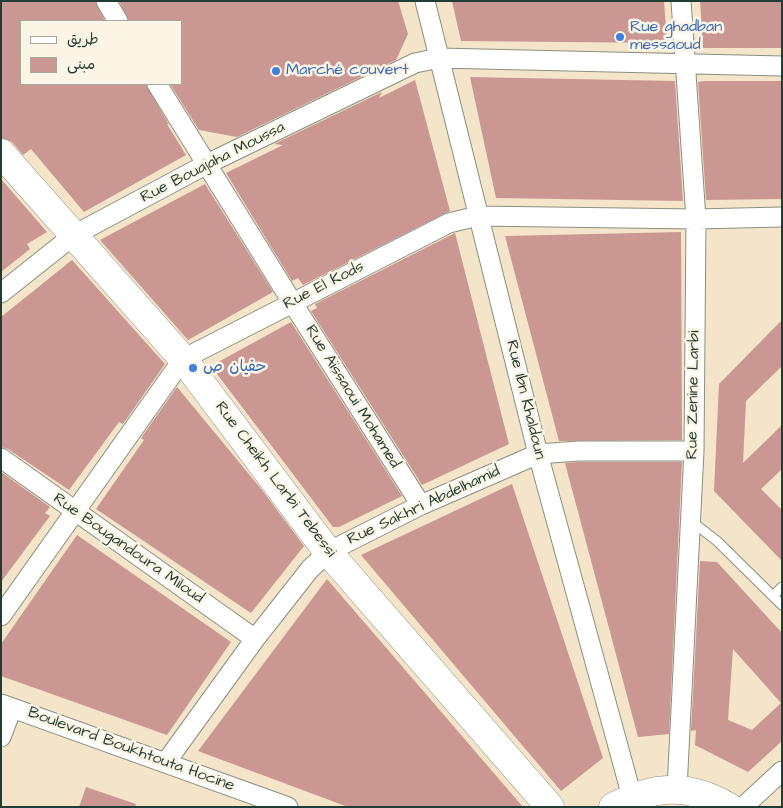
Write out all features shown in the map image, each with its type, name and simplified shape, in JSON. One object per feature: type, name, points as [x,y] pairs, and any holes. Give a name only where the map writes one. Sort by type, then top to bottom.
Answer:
[{"type":"main road","name":"Rue Cheikh Larbi Tebessi","points":[[1,153],[183,359],[328,552],[550,807]]},
{"type":"main road","points":[[622,802],[654,790],[677,789],[709,795],[729,807]]},
{"type":"street","points":[[106,1],[117,20]]},
{"type":"street","name":"Rue Ibn Khaldoun","points":[[426,1],[622,802]]},
{"type":"street","name":"Rue Zenine Larbi","points":[[677,789],[694,450],[696,219],[681,1]]},
{"type":"street","points":[[439,58],[782,66]]},
{"type":"street","name":"Rue Bouajaha Moussa","points":[[1,293],[74,235],[207,164],[415,62],[439,58]]},
{"type":"street","name":"Rue Aïssaoui Mohamed","points":[[158,85],[420,505]]},
{"type":"street","name":"Rue El Kods","points":[[1,616],[183,359],[292,302],[449,223],[478,216],[696,219],[782,217]]},
{"type":"street","name":"Rue Sakhri Abdelhamid","points":[[166,762],[255,639],[310,569],[328,552],[420,505],[538,454],[579,450],[694,450]]},
{"type":"street","name":"Rue Bougandoura Miloud","points":[[1,458],[74,512],[255,639]]},
{"type":"street","points":[[1,737],[7,706]]},
{"type":"street","name":"Boulevard Boukhtouta Hocine","points":[[7,706],[288,807]]},
{"type":"street","points":[[743,807],[782,770]]},
{"type":"lane","points":[[691,521],[717,541],[782,605]]},
{"type":"lane","points":[[773,596],[782,587]]},
{"type":"building","points":[[1,1],[95,1],[104,20],[20,20],[20,85],[147,85],[186,155],[84,212],[31,149],[23,155],[12,142],[1,138]]},
{"type":"building","name":"Marché couvert","points":[[119,1],[398,1],[408,34],[396,60],[237,137],[199,130],[171,85],[182,85],[182,20],[128,20]]},
{"type":"building","points":[[452,1],[664,1],[667,43],[461,41]]},
{"type":"building","points":[[700,1],[782,1],[782,48],[703,48]]},
{"type":"building","points":[[470,77],[675,81],[683,201],[496,198]]},
{"type":"building","points":[[415,80],[450,211],[303,285],[298,278],[292,281],[226,173],[283,145],[274,144],[382,92],[379,98]]},
{"type":"building","points":[[782,81],[782,199],[706,200],[698,82]]},
{"type":"building","points":[[1,179],[47,232],[27,244],[30,249],[1,272]]},
{"type":"building","points":[[205,184],[273,292],[188,340],[100,240]]},
{"type":"building","points":[[681,232],[682,440],[559,441],[505,236]]},
{"type":"building","points":[[455,233],[509,444],[422,485],[311,311],[317,308],[315,304]]},
{"type":"building","points":[[72,260],[165,364],[123,424],[119,422],[69,490],[8,449],[1,447],[1,317]]},
{"type":"building","points":[[782,320],[782,366],[746,401],[743,463],[782,425],[782,469],[761,489],[782,510],[782,561],[714,491],[719,384]]},
{"type":"building","points":[[291,322],[402,496],[339,527],[333,527],[211,366]]},
{"type":"building","points":[[177,387],[262,490],[304,546],[251,613],[96,509],[144,440],[141,438]]},
{"type":"building","points":[[682,462],[669,734],[638,737],[565,463]]},
{"type":"building","points":[[1,472],[50,507],[45,513],[50,516],[1,582]]},
{"type":"building","points":[[512,484],[603,758],[561,791],[361,555]]},
{"type":"building","points":[[77,535],[231,642],[167,735],[1,676],[1,644]]},
{"type":"building","points":[[700,561],[717,562],[782,633],[782,741],[748,772],[695,745],[696,730],[691,731]],"holes":[[[733,649],[781,703],[752,730],[728,720]]]},
{"type":"building","points":[[327,579],[523,807],[348,807],[198,751]]},
{"type":"building","points":[[86,787],[136,804],[135,807],[79,807]]},
{"type":"place","name":"Rue ghadban messaoud","points":[[620,37]]},
{"type":"place","name":"Marché couvert","points":[[276,71]]},
{"type":"place","name":"حفيان ص","points":[[193,368]]}]
